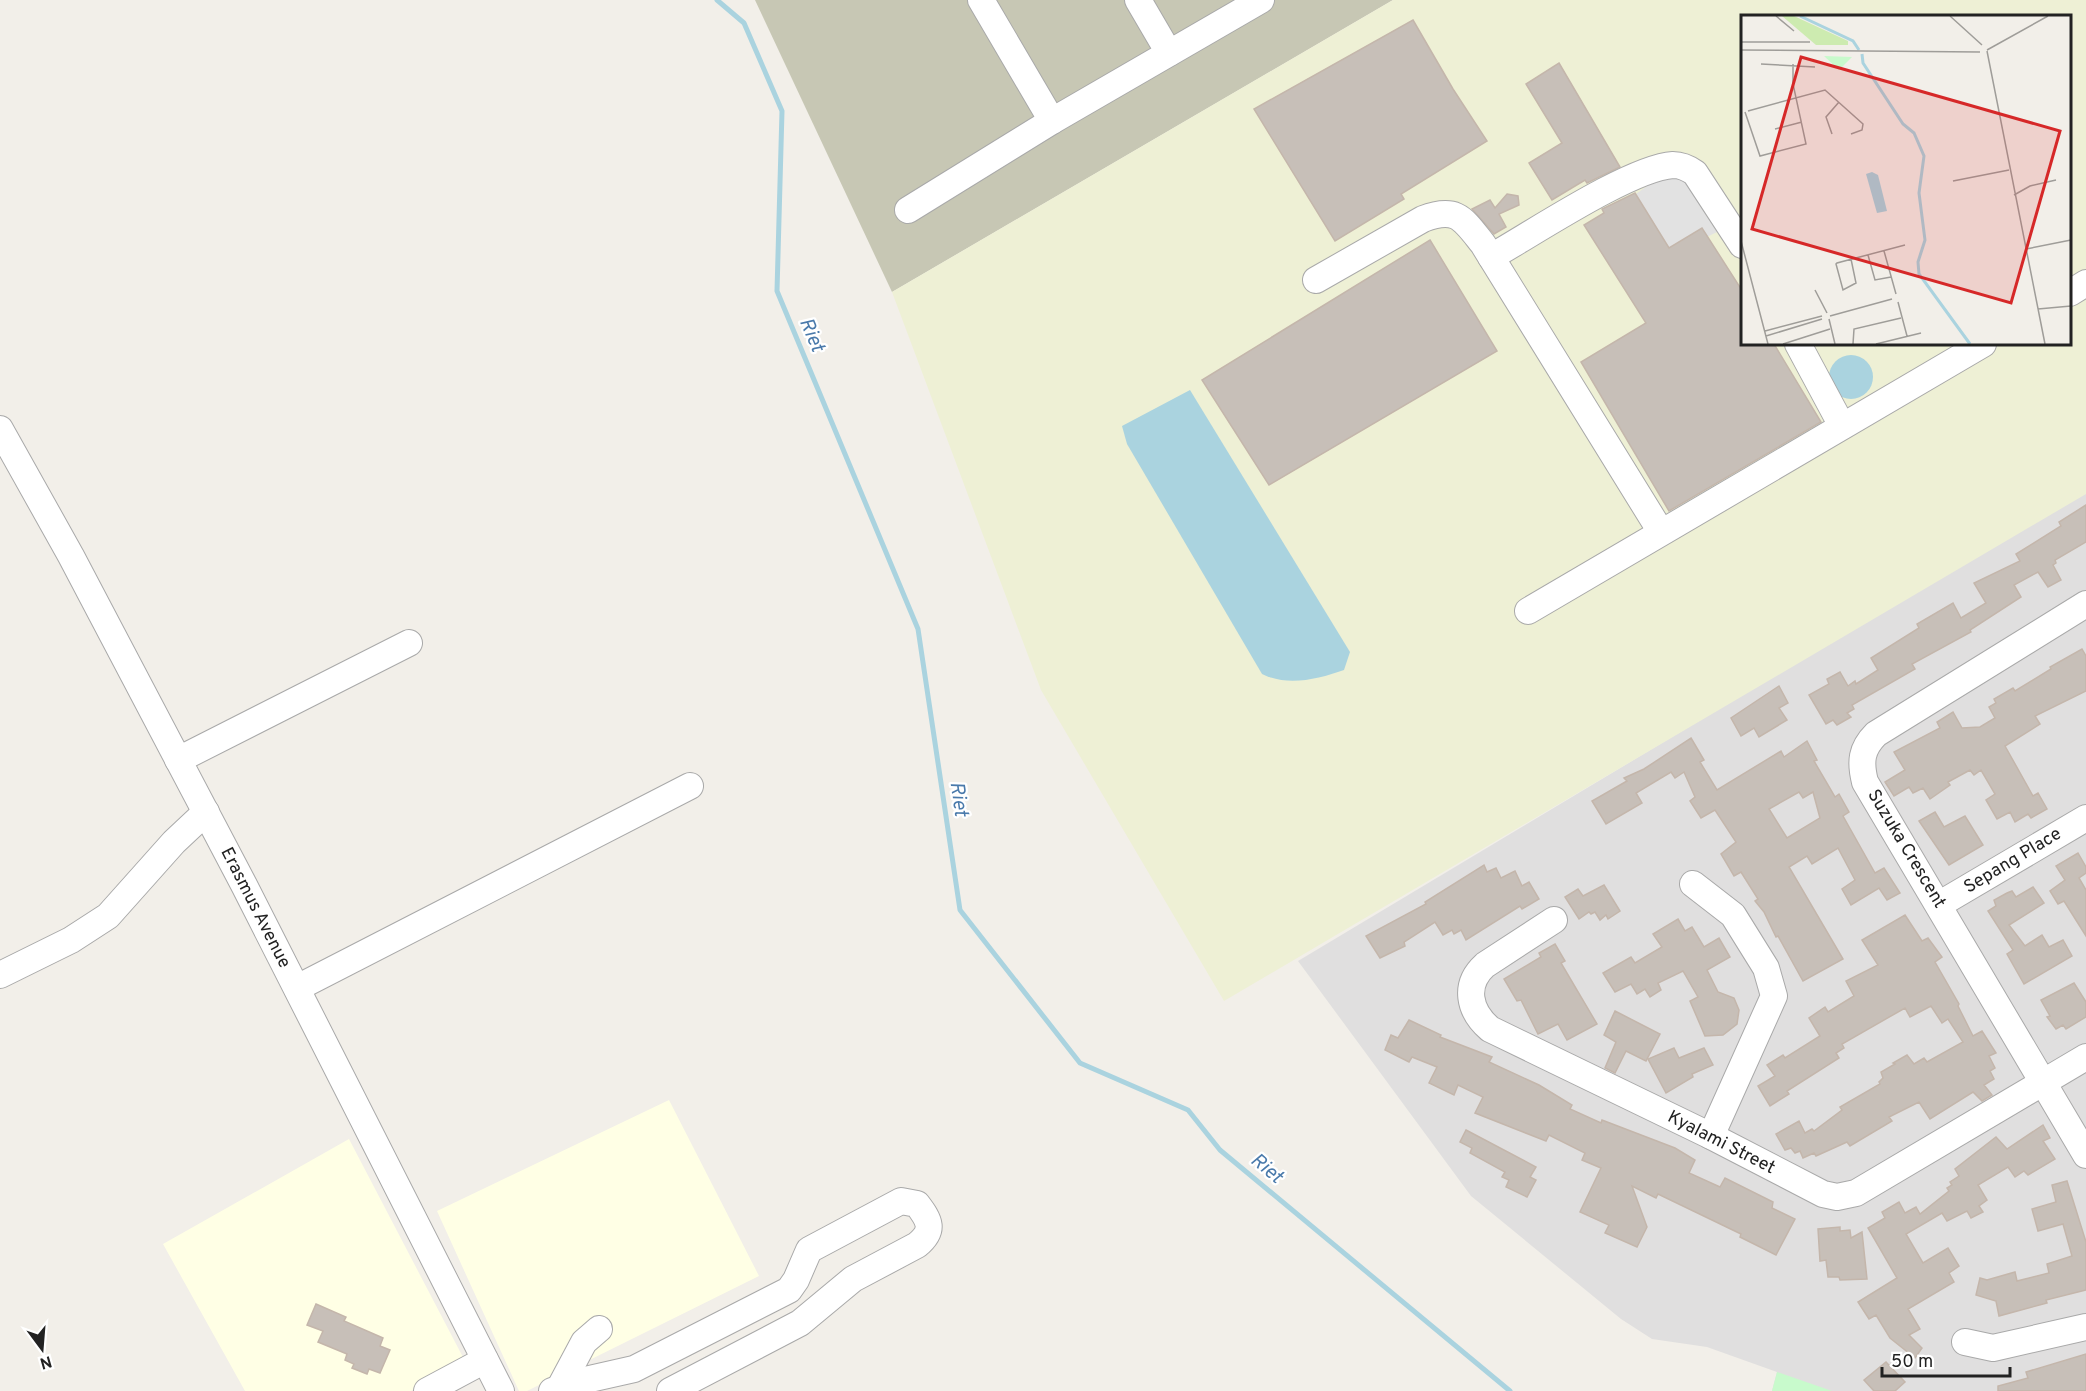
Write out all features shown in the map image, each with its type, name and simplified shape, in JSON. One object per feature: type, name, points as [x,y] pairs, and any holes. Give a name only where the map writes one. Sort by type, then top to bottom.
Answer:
[{"type":"street","points":[[981,0],[1052,121]]},
{"type":"street","points":[[1138,0],[1169,53]]},
{"type":"street","points":[[908,210],[1052,121],[1261,0]]},
{"type":"street","points":[[1491,257],[1636,177],[1673,165],[1684,166],[1695,173],[1741,242]]},
{"type":"street","points":[[1316,280],[1439,213],[1460,217],[1491,257],[1661,532]]},
{"type":"street","points":[[2071,292],[2086,283]]},
{"type":"street","points":[[1799,345],[1842,426]]},
{"type":"street","points":[[1528,611],[1981,345]]},
{"type":"street","name":"Erasmus Avenue","points":[[2,436],[206,812],[501,1391]]},
{"type":"street","name":"Suzuka Crescent","points":[[2086,604],[1930,698],[1876,734],[1864,747],[1862,761],[1865,782],[1940,904],[2086,1155]]},
{"type":"street","points":[[178,760],[409,643]]},
{"type":"street","points":[[297,988],[690,786]]},
{"type":"street","points":[[0,975],[71,940],[108,916],[174,842],[206,812]]},
{"type":"street","name":"Sepang Place","points":[[1940,904],[2086,818]]},
{"type":"street","points":[[1694,884],[1733,915],[1766,968],[1774,996],[1711,1136]]},
{"type":"street","name":"Kyalami Street","points":[[1554,920],[1485,965],[1476,974],[1472,984],[1471,1003],[1479,1020],[1490,1029],[1711,1136],[1823,1194],[1847,1196],[1869,1187],[2086,1057]]},
{"type":"street","points":[[556,1389],[634,1369],[789,1290],[809,1250],[901,1201],[917,1204],[929,1221],[930,1228],[926,1238],[852,1279],[800,1323],[670,1391]]},
{"type":"street","points":[[800,1269],[832,1295]]},
{"type":"street","points":[[1965,1342],[1993,1348],[2086,1327]]},
{"type":"street","points":[[556,1389],[584,1342],[600,1329]]},
{"type":"street","points":[[427,1391],[485,1360]]},
{"type":"shaded area","points":[[755,0],[1393,0],[892,292]]},
{"type":"shaded area","points":[[1393,0],[2086,0],[2086,494],[1224,1001],[1041,690],[892,292]]},
{"type":"shaded area","points":[[1661,176],[1682,177],[1717,232],[1707,237],[1702,228],[1669,248],[1636,194]]},
{"type":"shaded area","points":[[2086,489],[2086,1391],[1772,1391],[1777,1372],[1707,1347],[1652,1339],[1621,1319],[1471,1196],[1298,961]]},
{"type":"shaded area","points":[[669,1100],[759,1276],[527,1391],[519,1391],[437,1211]]},
{"type":"shaded area","points":[[349,1139],[466,1363],[411,1391],[245,1391],[163,1244]]},
{"type":"green space","points":[[1777,1372],[1832,1391],[1772,1391]]},
{"type":"water","points":[[1851,355],[1866,362],[1873,377],[1866,392],[1851,399],[1836,392],[1829,377],[1836,362]]},
{"type":"water","points":[[1190,390],[1350,652],[1344,670],[1313,679],[1293,681],[1262,674],[1127,444],[1122,426]]},
{"type":"building","points":[[1413,20],[1453,89],[1487,141],[1401,194],[1404,199],[1335,241],[1254,109]]},
{"type":"building","points":[[1559,63],[1620,167],[1587,183],[1585,180],[1552,200],[1529,163],[1562,143],[1526,84]]},
{"type":"building","points":[[1635,193],[1669,248],[1702,228],[1741,289],[1741,345],[1775,345],[1821,422],[1669,511],[1581,362],[1646,323],[1584,225],[1604,213],[1602,209]]},
{"type":"building","points":[[1507,194],[1518,196],[1519,205],[1499,214],[1506,227],[1494,234],[1472,209],[1490,200],[1495,208]]},
{"type":"building","points":[[1430,240],[1497,351],[1269,485],[1202,380]]},
{"type":"building","points":[[2086,505],[2086,542],[2055,560],[2056,563],[2053,565],[2061,580],[2048,587],[2038,572],[2014,585],[2021,597],[1970,630],[1971,632],[1912,664],[1915,669],[1852,705],[1854,709],[1847,713],[1851,717],[1837,725],[1833,720],[1826,724],[1809,695],[1829,684],[1827,679],[1840,672],[1848,686],[1855,681],[1856,684],[1878,670],[1871,658],[1919,628],[1917,624],[1953,603],[1961,618],[1986,603],[1974,583],[2020,561],[2016,554],[2061,526],[2059,522]]},
{"type":"building","points":[[2082,649],[2086,656],[2086,691],[2035,716],[2040,724],[2005,746],[2033,796],[2038,793],[2047,809],[2031,818],[2028,814],[2015,822],[2010,812],[1997,819],[1986,800],[1995,794],[1981,770],[1974,775],[1970,770],[1948,782],[1950,785],[1930,799],[1923,788],[1913,793],[1909,787],[1894,796],[1885,782],[1905,770],[1894,752],[1940,728],[1937,722],[1953,712],[1962,728],[1980,727],[1995,718],[1989,707],[1996,703],[1994,699],[2013,688],[2015,691]]},
{"type":"building","points":[[1779,686],[1788,703],[1779,708],[1787,720],[1759,737],[1754,728],[1741,736],[1731,718]]},
{"type":"building","points":[[1691,738],[1704,760],[1700,762],[1717,790],[1781,751],[1784,757],[1807,741],[1817,760],[1814,761],[1835,797],[1839,794],[1849,812],[1843,816],[1875,873],[1884,868],[1900,893],[1887,900],[1879,888],[1851,905],[1842,889],[1855,880],[1838,848],[1812,864],[1807,856],[1789,867],[1843,959],[1803,981],[1778,936],[1776,937],[1764,912],[1755,901],[1758,899],[1741,872],[1734,876],[1721,854],[1736,842],[1715,810],[1701,818],[1690,801],[1695,797],[1684,772],[1675,778],[1671,772],[1636,793],[1642,803],[1606,824],[1592,801],[1627,781],[1624,778],[1644,769]],"holes":[[[1799,792],[1803,798],[1813,792],[1820,818],[1787,838],[1769,809]]]},
{"type":"building","points":[[1935,812],[1944,827],[1965,816],[1983,845],[1949,865],[1919,821]]},
{"type":"building","points":[[2078,853],[2086,867],[2086,873],[2079,878],[2086,890],[2086,936],[2064,901],[2058,904],[2050,891],[2065,880],[2056,866]]},
{"type":"building","points":[[1484,865],[1487,872],[1496,868],[1501,878],[1515,871],[1522,886],[1529,882],[1539,899],[1522,909],[1520,906],[1466,940],[1461,930],[1454,934],[1452,930],[1443,935],[1435,922],[1404,942],[1405,946],[1380,958],[1366,936],[1426,904],[1425,902]]},
{"type":"building","points":[[1604,885],[1620,911],[1608,919],[1606,915],[1600,920],[1595,912],[1591,914],[1589,912],[1579,919],[1565,897],[1578,889],[1583,896]]},
{"type":"building","points":[[2033,887],[2044,903],[2009,925],[2025,946],[2042,935],[2049,947],[2063,940],[2072,956],[2024,984],[2007,954],[2013,950],[1988,911],[1996,906],[1994,900],[2007,893],[2012,891],[2016,897]]},
{"type":"building","points":[[1905,915],[1922,941],[1928,938],[1942,957],[1935,962],[1959,1004],[1973,1036],[1982,1031],[1996,1053],[1989,1056],[1995,1068],[1990,1071],[1994,1079],[1984,1085],[1992,1095],[1982,1101],[1973,1092],[1930,1119],[1919,1102],[1889,1117],[1892,1121],[1850,1146],[1847,1142],[1816,1156],[1814,1153],[1803,1158],[1800,1151],[1795,1153],[1791,1148],[1785,1150],[1776,1134],[1799,1121],[1805,1133],[1812,1129],[1814,1131],[1842,1110],[1840,1107],[1880,1084],[1883,1078],[1881,1072],[1895,1064],[1893,1063],[1907,1055],[1914,1064],[1924,1058],[1927,1062],[1963,1042],[1948,1019],[1942,1023],[1931,1006],[1910,1017],[1905,1008],[1842,1044],[1844,1048],[1836,1053],[1839,1058],[1787,1091],[1789,1094],[1770,1106],[1758,1086],[1775,1076],[1767,1065],[1783,1055],[1785,1058],[1820,1036],[1809,1018],[1825,1007],[1828,1012],[1854,996],[1846,981],[1878,965],[1862,940]]},
{"type":"building","points":[[1678,919],[1685,931],[1692,927],[1704,947],[1719,938],[1730,957],[1707,970],[1718,992],[1734,998],[1739,1010],[1737,1024],[1723,1035],[1705,1036],[1690,1001],[1698,997],[1683,971],[1658,983],[1661,990],[1650,997],[1645,989],[1637,994],[1631,984],[1615,992],[1603,973],[1631,957],[1635,963],[1662,947],[1653,934]]},
{"type":"building","points":[[1555,944],[1565,961],[1561,963],[1597,1024],[1567,1040],[1558,1024],[1538,1034],[1521,1000],[1517,1001],[1504,979],[1541,957],[1539,953]]},
{"type":"building","points":[[2074,983],[2086,1002],[2086,1017],[2066,1029],[2063,1025],[2056,1029],[2047,1017],[2050,1016],[2041,1000]]},
{"type":"building","points":[[1615,1011],[1660,1034],[1646,1061],[1626,1051],[1615,1073],[1605,1068],[1616,1042],[1604,1035]]},
{"type":"building","points":[[1409,1020],[1441,1035],[1440,1037],[1492,1057],[1489,1062],[1539,1085],[1572,1105],[1570,1109],[1601,1123],[1602,1120],[1675,1148],[1695,1160],[1689,1173],[1720,1187],[1725,1178],[1773,1202],[1772,1208],[1795,1219],[1776,1255],[1740,1237],[1741,1234],[1658,1194],[1656,1198],[1632,1186],[1647,1227],[1637,1247],[1605,1233],[1609,1225],[1580,1212],[1601,1168],[1582,1160],[1585,1153],[1549,1135],[1546,1141],[1475,1113],[1483,1097],[1458,1085],[1454,1095],[1429,1083],[1437,1067],[1412,1057],[1409,1062],[1385,1050],[1391,1035],[1398,1038]]},
{"type":"building","points":[[1674,1048],[1679,1058],[1704,1048],[1713,1065],[1692,1074],[1693,1077],[1666,1093],[1648,1059]]},
{"type":"building","points":[[2043,1125],[2050,1138],[2043,1141],[2055,1159],[2028,1175],[2024,1171],[2015,1177],[2008,1167],[1978,1185],[1987,1200],[1979,1206],[1983,1212],[1971,1218],[1967,1211],[1947,1221],[1942,1213],[1906,1234],[1923,1263],[1948,1248],[1959,1266],[1949,1273],[1954,1282],[1908,1309],[1920,1329],[1909,1335],[1922,1348],[1915,1358],[1890,1338],[1876,1315],[1869,1319],[1858,1302],[1897,1278],[1868,1228],[1885,1218],[1882,1212],[1899,1202],[1905,1213],[1916,1207],[1920,1214],[1949,1191],[1947,1188],[1952,1185],[1950,1182],[1959,1176],[1955,1169],[1996,1137],[2007,1149]]},
{"type":"building","points":[[1466,1130],[1536,1167],[1530,1177],[1536,1180],[1527,1197],[1506,1187],[1509,1180],[1502,1177],[1505,1172],[1470,1153],[1472,1148],[1460,1142]]},
{"type":"building","points":[[2067,1181],[2086,1242],[2086,1290],[2046,1300],[2047,1303],[1999,1316],[1996,1301],[1976,1295],[1980,1278],[1987,1280],[2015,1272],[2017,1281],[2049,1273],[2047,1264],[2072,1256],[2063,1224],[2038,1231],[2032,1209],[2056,1202],[2052,1185]]},
{"type":"building","points":[[1840,1227],[1840,1231],[1850,1230],[1851,1238],[1862,1232],[1867,1279],[1840,1280],[1839,1277],[1828,1277],[1826,1260],[1820,1261],[1818,1229]]},
{"type":"building","points":[[316,1304],[346,1317],[344,1321],[383,1338],[380,1346],[390,1350],[380,1373],[369,1369],[367,1374],[352,1368],[354,1364],[345,1360],[347,1354],[318,1342],[323,1331],[307,1325]]},
{"type":"building","points":[[2086,1354],[2086,1391],[1998,1391],[1998,1386],[2028,1378],[2026,1372]]},
{"type":"building","points":[[1886,1362],[1905,1382],[1895,1391],[1874,1391],[1864,1380]]},
{"type":"waterway","name":"Riet","points":[[717,0],[744,23],[782,111],[777,291],[918,629],[960,910],[1080,1063],[1188,1110],[1220,1150],[1510,1391]]}]
